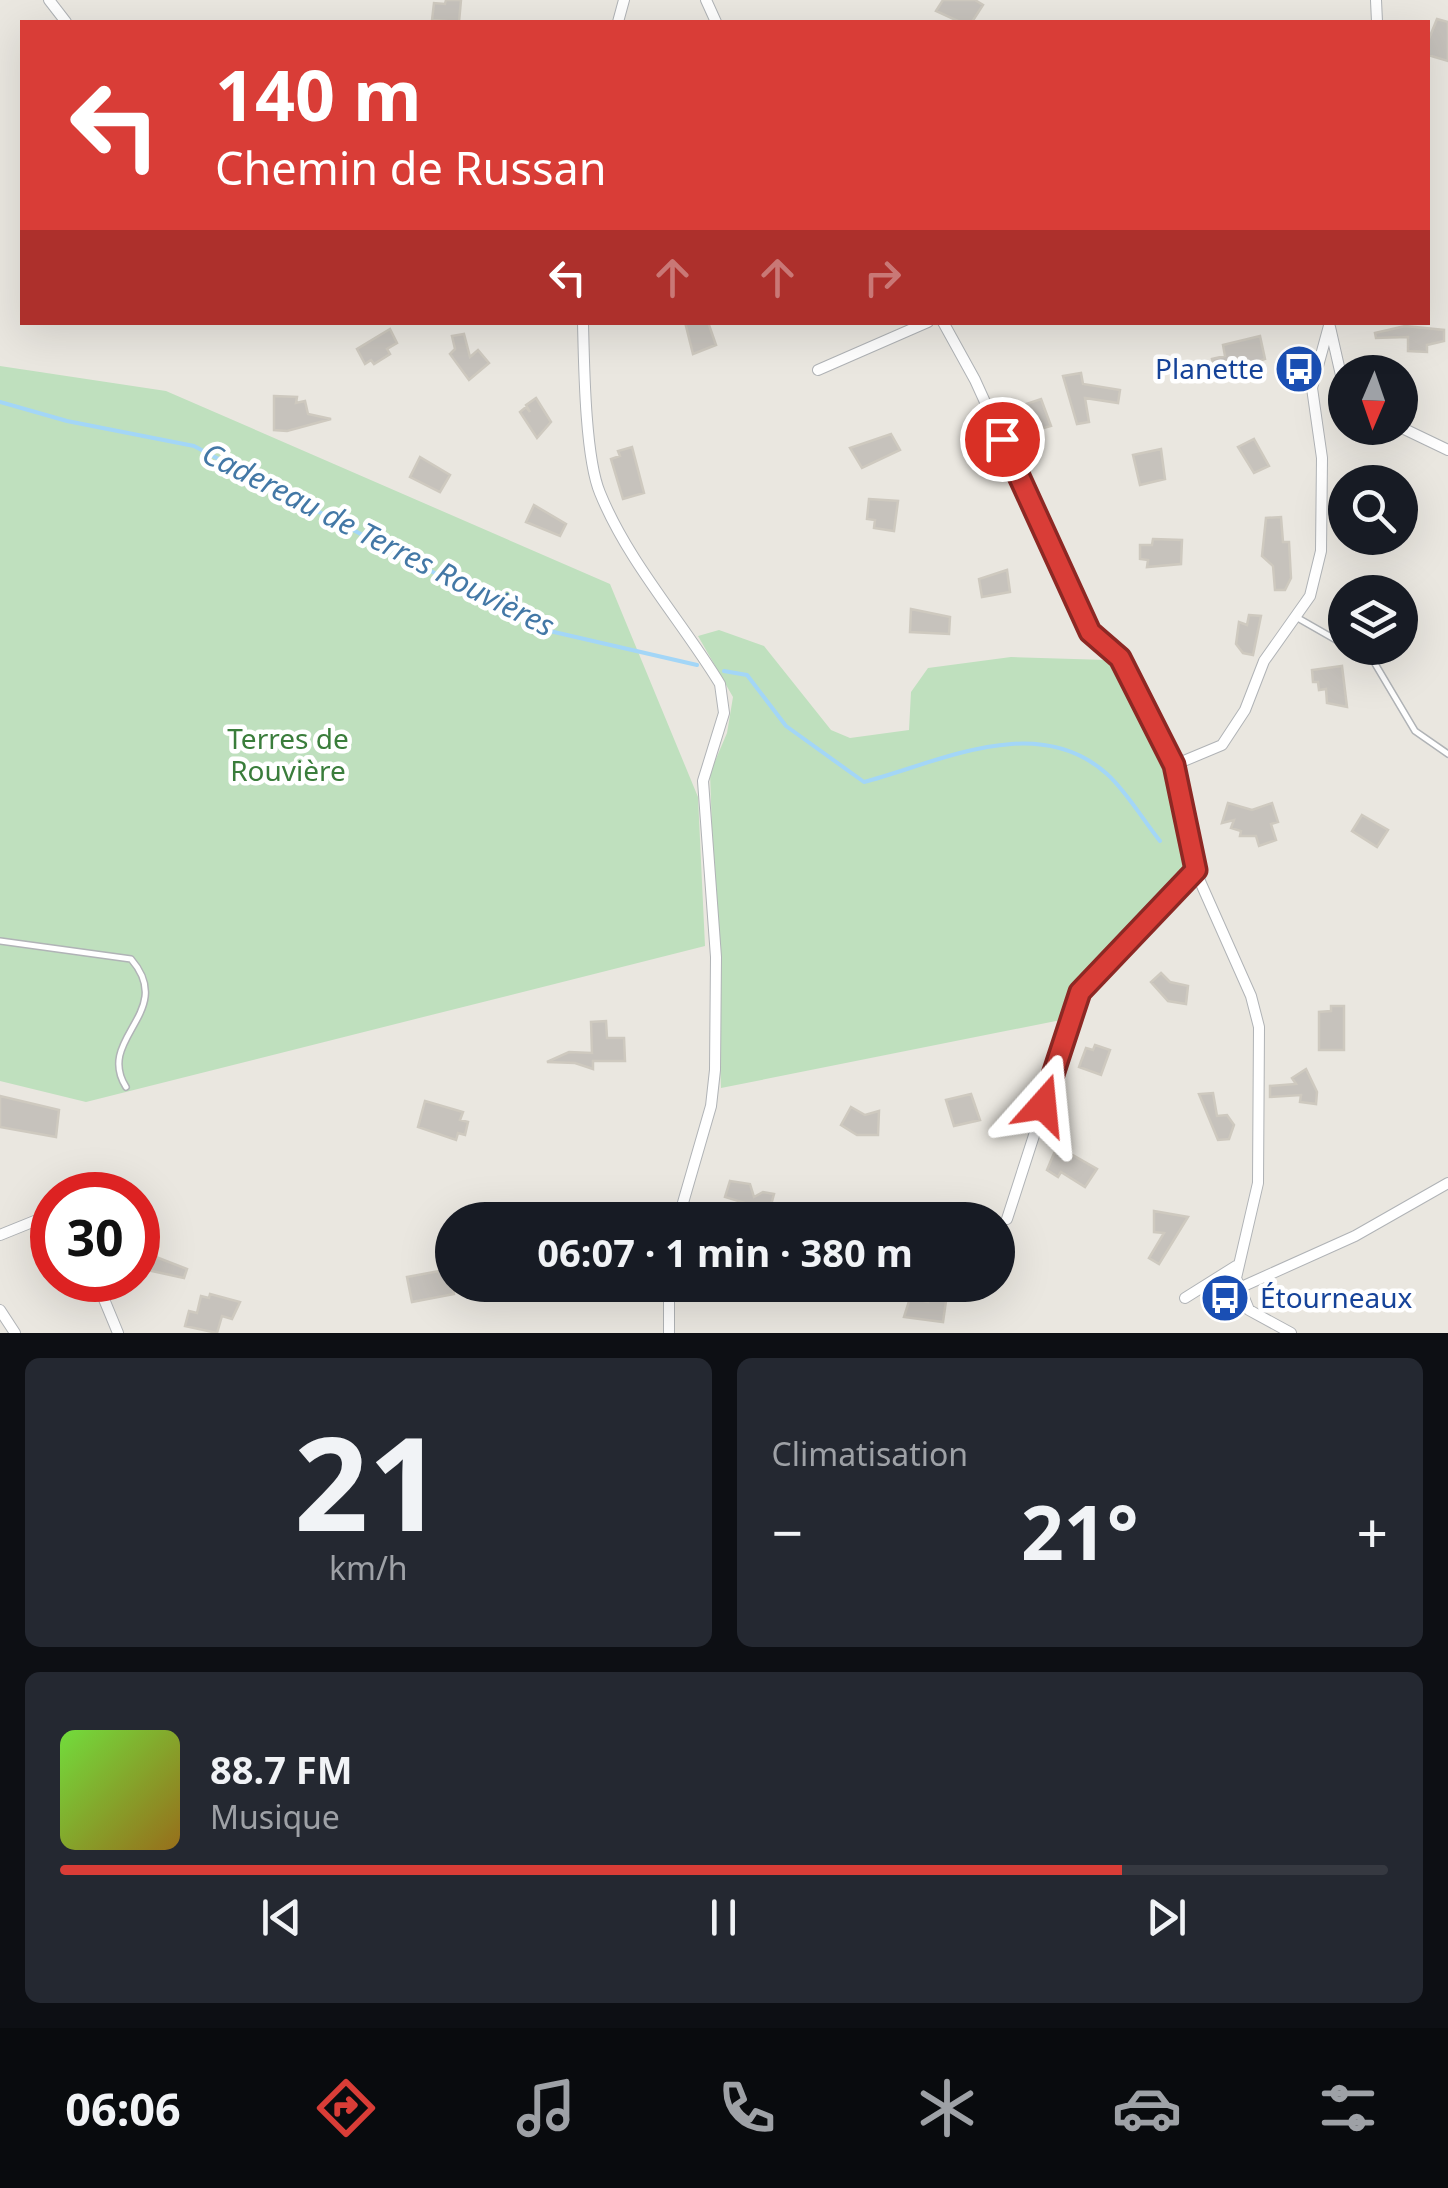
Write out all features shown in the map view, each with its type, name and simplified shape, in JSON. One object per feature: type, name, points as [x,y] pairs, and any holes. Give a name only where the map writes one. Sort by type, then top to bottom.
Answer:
[{"type":"street","points":[[49,0],[64,20]]},
{"type":"street","points":[[583,325],[584,384],[598,490],[659,595],[720,684],[724,700],[721,730],[703,782],[716,957],[715,1070],[711,1106],[683,1202]]},
{"type":"street","points":[[818,370],[921,325]]},
{"type":"street","points":[[945,325],[976,380],[1090,632],[1120,658],[1174,765],[1196,870],[1250,996],[1259,1028],[1258,1183],[1236,1266],[1237,1288],[1248,1310],[1291,1333]]},
{"type":"street","points":[[1174,765],[1222,745],[1245,710],[1264,661],[1310,596],[1320,551],[1322,458],[1312,388],[1330,325]]},
{"type":"street","points":[[1330,325],[1337,355]]},
{"type":"street","points":[[1418,436],[1448,450]]},
{"type":"street","points":[[1012,1202],[1080,992],[1196,870]]},
{"type":"street","points":[[1237,1288],[1355,1236],[1448,1183]]},
{"type":"street","points":[[0,1235],[30,1223]]},
{"type":"street","points":[[1185,1298],[1236,1266]]},
{"type":"street","points":[[105,1302],[118,1333]]},
{"type":"street","points":[[669,1302],[669,1333]]},
{"type":"street","points":[[0,1310],[15,1333]]},
{"type":"lane","points":[[1295,617],[1328,635]]},
{"type":"lane","points":[[1376,665],[1415,731],[1448,754]]},
{"type":"lane","points":[[0,941],[124,956],[136,964],[145,998],[141,1018],[116,1054],[116,1071],[126,1087]]},
{"type":"green space","name":"Terres de Rouvière","points":[[0,366],[166,391],[610,584],[698,797],[705,946],[86,1102],[0,1081]]},
{"type":"green space","points":[[719,630],[764,646],[831,730],[850,738],[909,730],[911,692],[928,668],[1011,657],[1107,660],[1157,744],[1169,773],[1188,863],[1083,975],[1066,1019],[721,1088],[710,773],[727,733],[733,697],[698,636]]},
{"type":"building","points":[[446,0],[461,0],[459,20],[432,20],[434,3],[445,4]]},
{"type":"building","points":[[943,0],[975,0],[983,5],[973,20],[956,20],[936,11]]},
{"type":"building","points":[[1437,19],[1448,22],[1448,61],[1430,56],[1430,36]]},
{"type":"building","points":[[686,325],[709,325],[716,345],[693,354]]},
{"type":"building","points":[[1405,326],[1444,330],[1444,341],[1427,345],[1427,352],[1408,351],[1408,337],[1376,338],[1375,333]]},
{"type":"building","points":[[390,329],[397,343],[387,349],[390,354],[374,364],[371,360],[365,364],[357,349]]},
{"type":"building","points":[[464,334],[470,357],[478,350],[489,363],[469,380],[450,354],[455,349],[452,336]]},
{"type":"building","points":[[1260,336],[1265,359],[1216,376],[1212,359],[1225,356],[1223,345]]},
{"type":"building","points":[[1081,373],[1083,384],[1120,390],[1118,403],[1085,398],[1089,422],[1077,424],[1063,376]]},
{"type":"building","points":[[274,396],[297,397],[296,403],[305,401],[308,414],[331,419],[287,431],[274,430]]},
{"type":"building","points":[[536,398],[551,422],[537,438],[520,412],[526,407],[530,412],[526,405]]},
{"type":"building","points":[[1041,399],[1051,426],[1040,429],[1037,421],[1019,427],[1014,415],[1021,412],[1020,406]]},
{"type":"building","points":[[891,434],[900,450],[862,468],[850,448]]},
{"type":"building","points":[[1254,439],[1269,466],[1254,473],[1238,447]]},
{"type":"building","points":[[632,447],[644,493],[623,499],[611,459],[620,456],[618,451]]},
{"type":"building","points":[[1161,449],[1165,479],[1140,485],[1133,455]]},
{"type":"building","points":[[420,457],[450,475],[440,492],[410,477]]},
{"type":"building","points":[[869,499],[898,501],[894,531],[874,528],[875,520],[867,519]]},
{"type":"building","points":[[534,505],[566,524],[560,536],[526,522]]},
{"type":"building","points":[[1281,517],[1283,542],[1289,542],[1291,578],[1285,590],[1275,590],[1273,566],[1262,556],[1266,518]]},
{"type":"building","points":[[1153,539],[1182,540],[1181,564],[1147,567],[1148,560],[1140,559],[1140,545],[1152,545]]},
{"type":"building","points":[[1007,570],[1010,592],[982,597],[979,579]]},
{"type":"building","points":[[911,609],[950,617],[949,634],[910,632]]},
{"type":"building","points":[[1249,615],[1261,616],[1253,655],[1243,653],[1236,644],[1239,622],[1247,625]]},
{"type":"building","points":[[1342,666],[1347,707],[1327,703],[1326,689],[1319,690],[1318,682],[1313,682],[1312,670]]},
{"type":"building","points":[[1228,803],[1252,810],[1272,803],[1278,822],[1271,824],[1276,840],[1259,846],[1256,836],[1240,836],[1241,831],[1231,828],[1234,820],[1222,823]]},
{"type":"building","points":[[1362,815],[1388,830],[1377,847],[1352,831]]},
{"type":"building","points":[[1161,973],[1170,982],[1188,986],[1186,1004],[1168,1001],[1151,982]]},
{"type":"building","points":[[1331,1006],[1344,1006],[1344,1050],[1319,1050],[1319,1012],[1331,1011]]},
{"type":"building","points":[[606,1021],[607,1038],[624,1038],[625,1061],[593,1061],[593,1069],[575,1063],[547,1062],[569,1052],[592,1053],[591,1022]]},
{"type":"building","points":[[1095,1045],[1110,1050],[1101,1075],[1079,1067],[1086,1048],[1093,1050]]},
{"type":"building","points":[[1306,1069],[1317,1092],[1316,1104],[1300,1102],[1301,1095],[1270,1097],[1270,1086],[1296,1084],[1292,1078]]},
{"type":"building","points":[[1213,1093],[1217,1116],[1227,1115],[1234,1125],[1229,1139],[1218,1140],[1199,1094]]},
{"type":"building","points":[[971,1094],[980,1120],[954,1126],[946,1100]]},
{"type":"building","points":[[0,1096],[59,1110],[56,1137],[0,1127]]},
{"type":"building","points":[[425,1101],[463,1112],[460,1120],[468,1122],[465,1135],[458,1133],[456,1140],[418,1127]]},
{"type":"building","points":[[851,1107],[865,1115],[879,1111],[878,1135],[857,1135],[841,1125]]},
{"type":"building","points":[[1057,1146],[1097,1169],[1085,1187],[1061,1172],[1058,1177],[1047,1170]]},
{"type":"building","points":[[730,1181],[750,1184],[754,1197],[763,1192],[774,1194],[772,1202],[742,1202],[725,1197]]},
{"type":"building","points":[[1154,1211],[1188,1217],[1159,1264],[1149,1258],[1164,1233],[1154,1232]]},
{"type":"building","points":[[160,1259],[187,1269],[184,1278],[160,1273]]},
{"type":"building","points":[[435,1272],[435,1298],[412,1302],[407,1277]]},
{"type":"building","points":[[210,1294],[240,1302],[232,1319],[222,1316],[217,1333],[185,1326],[189,1311],[197,1313],[201,1296],[209,1298]]},
{"type":"building","points":[[909,1302],[946,1302],[943,1322],[904,1317]]},
{"type":"waterway","name":"Cadereau de Terres Rouvières","points":[[0,402],[67,421],[194,446],[541,629],[697,665]]},
{"type":"waterway","name":"Cadereau de Terres Rouvières","points":[[724,671],[747,675],[786,726],[864,782],[988,747],[1050,746],[1080,755],[1107,774],[1160,841]]},
{"type":"place","name":"Planette","points":[[1299,369]]},
{"type":"place","name":"Étourneaux","points":[[1225,1298]]},
{"type":"route","points":[[1002,439],[1090,632],[1120,658],[1174,765],[1196,870],[1080,992],[1043,1105]]}]
